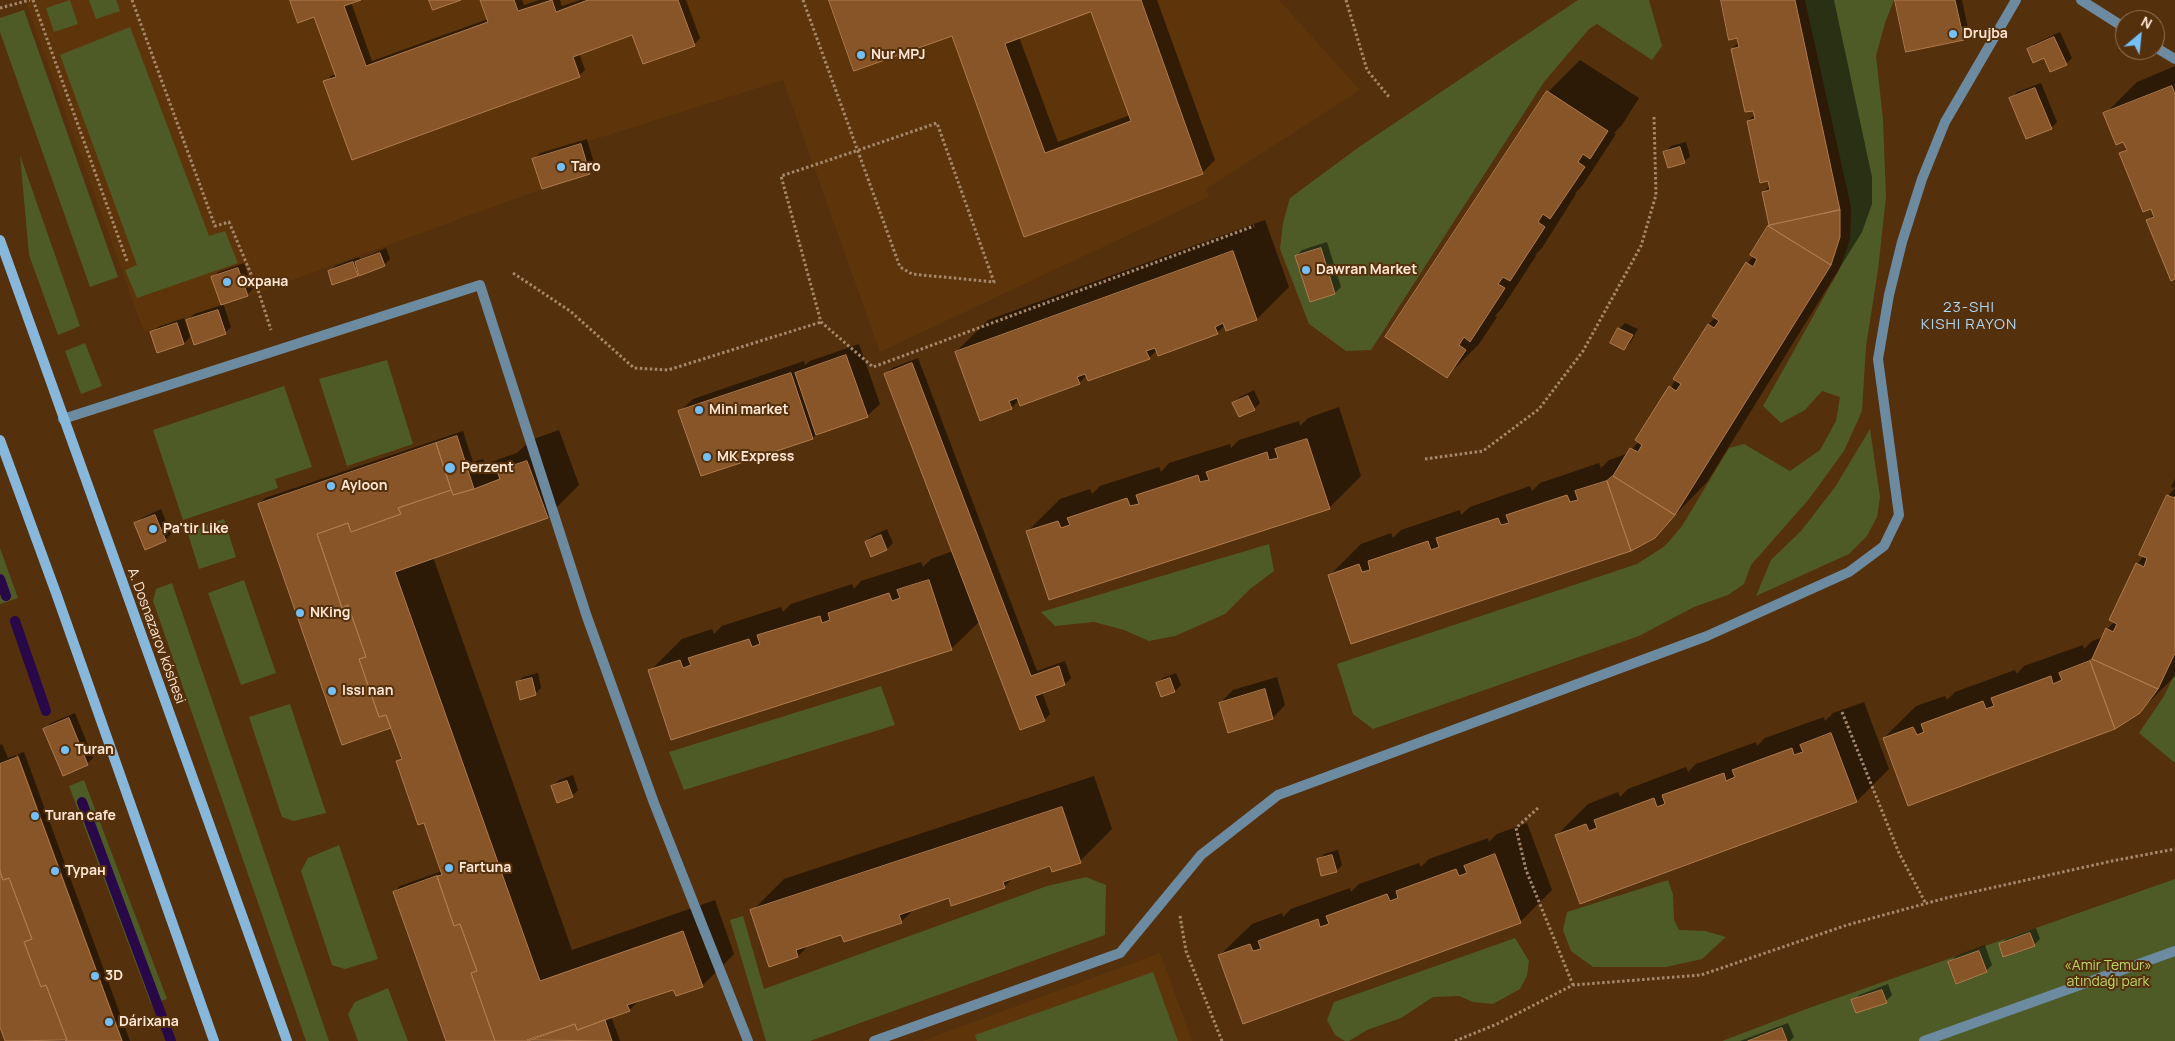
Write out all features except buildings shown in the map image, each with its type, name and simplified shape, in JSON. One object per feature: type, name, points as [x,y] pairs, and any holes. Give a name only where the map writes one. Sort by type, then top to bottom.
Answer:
[{"type":"main road","name":"A. Dosnazarov kóshesi","points":[[0,240],[287,1041]]},
{"type":"main road","points":[[0,440],[60,603],[214,1041]]},
{"type":"street","points":[[874,1041],[1120,953],[1201,856],[1278,795],[1707,636],[1848,572],[1884,546],[1899,515],[1878,359],[1889,295],[1902,242],[1922,179],[1945,122],[2016,0]]},
{"type":"street","points":[[2081,0],[2115,22]]},
{"type":"street","points":[[64,419],[480,285],[587,617],[654,803],[748,1041]]},
{"type":"street","points":[[1924,1041],[2175,951]]},
{"type":"path","points":[[0,8],[32,0],[127,261]]},
{"type":"path","points":[[132,0],[215,226],[229,222],[259,292],[276,350]]},
{"type":"path","points":[[803,0],[858,150],[900,267],[912,274],[994,282],[937,123],[858,150],[781,176],[821,322],[872,367],[1254,226]]},
{"type":"path","points":[[1346,0],[1366,70],[1389,97]]},
{"type":"path","points":[[1425,459],[1483,451],[1539,409],[1583,351],[1641,246],[1656,194],[1654,117]]},
{"type":"path","points":[[513,273],[570,311],[634,368],[668,370],[821,322]]},
{"type":"path","points":[[1842,712],[1899,853],[1926,904]]},
{"type":"path","points":[[1538,808],[1516,828],[1526,870],[1573,985]]},
{"type":"path","points":[[1455,1041],[1497,1024],[1573,985],[1701,974],[1847,924],[2103,863],[2175,849]]},
{"type":"path","points":[[1174,888],[1186,951],[1222,1041]]},
{"type":"shaded area","points":[[25,0],[1279,0],[1360,90],[1206,189],[1209,197],[880,352],[783,80],[532,159],[542,189],[144,332]]},
{"type":"shaded area","points":[[1160,953],[1192,1041],[922,1041]]},
{"type":"green space","points":[[70,0],[78,24],[54,32],[46,8]]},
{"type":"green space","points":[[89,0],[116,0],[120,11],[96,19]]},
{"type":"green space","points":[[1578,0],[1649,0],[1662,46],[1652,60],[1597,24],[1589,29],[1544,82],[1371,350],[1346,351],[1309,324],[1280,249],[1283,223],[1290,198],[1359,147]]},
{"type":"green space","points":[[1805,0],[1894,0],[1885,23],[1876,56],[1883,119],[1886,197],[1878,270],[1866,346],[1862,411],[1844,451],[1809,499],[1751,565],[1744,584],[1728,595],[1694,607],[1639,636],[1373,729],[1353,714],[1337,664],[1637,564],[1665,546],[1682,526],[1729,448],[1744,444],[1790,471],[1820,450],[1836,421],[1840,397],[1822,391],[1805,410],[1781,423],[1763,406],[1839,270],[1850,240],[1851,207]]},
{"type":"green space","points":[[24,10],[118,277],[90,287],[0,32],[0,18]]},
{"type":"green space","points":[[130,27],[209,236],[225,231],[238,263],[137,298],[125,270],[137,265],[60,55]]},
{"type":"green space","points":[[20,155],[80,326],[58,335],[29,255]]},
{"type":"green space","points":[[85,343],[102,386],[81,394],[65,351]]},
{"type":"green space","points":[[387,360],[413,444],[347,466],[319,379]]},
{"type":"green space","points":[[284,386],[312,467],[275,479],[278,488],[183,520],[153,430]]},
{"type":"green space","points":[[1870,429],[1880,497],[1877,517],[1867,536],[1849,554],[1756,596],[1771,560],[1801,531],[1835,487]]},
{"type":"green space","points":[[224,519],[236,557],[199,569],[187,531]]},
{"type":"green space","points":[[1269,544],[1274,571],[1250,589],[1225,614],[1175,636],[1149,641],[1124,630],[1094,622],[1055,626],[1041,612]]},
{"type":"green space","points":[[0,548],[18,598],[0,604]]},
{"type":"green space","points":[[244,580],[276,673],[241,685],[208,593]]},
{"type":"green space","points":[[172,583],[329,1041],[306,1041],[153,601],[156,589]]},
{"type":"green space","points":[[2175,673],[2175,763],[2139,733],[2164,696]]},
{"type":"green space","points":[[881,686],[895,725],[684,790],[669,752]]},
{"type":"green space","points":[[290,704],[326,813],[294,821],[282,817],[249,717]]},
{"type":"green space","points":[[84,780],[167,999],[151,1004],[69,786]]},
{"type":"green space","points":[[339,845],[378,959],[345,969],[332,965],[301,871],[308,858]]},
{"type":"green space","points":[[1086,877],[1106,885],[1105,935],[810,1041],[766,1041],[730,920],[743,916],[764,989],[1047,886]]},
{"type":"green space","name":"«Amir Temur» atındaǵı park","points":[[2175,879],[2175,1041],[1722,1041],[1809,1008]]},
{"type":"green space","points":[[1668,880],[1673,894],[1674,920],[1679,930],[1705,931],[1726,937],[1702,959],[1666,967],[1593,967],[1571,951],[1563,930],[1567,912]]},
{"type":"green space","points":[[1515,938],[1529,961],[1527,976],[1520,989],[1493,1004],[1473,1002],[1459,996],[1433,997],[1401,1018],[1367,1030],[1349,1041],[1345,1041],[1335,1035],[1327,1020],[1334,1002]]},
{"type":"green space","points":[[1153,972],[1178,1041],[977,1041],[975,1035]]},
{"type":"green space","points":[[388,988],[408,1041],[358,1041],[348,1014],[355,1002]]},
{"type":"waterway","points":[[0,579],[6,596]]},
{"type":"waterway","points":[[15,621],[46,711]]},
{"type":"waterway","points":[[82,802],[171,1041]]},
{"type":"place","name":"Drujba","points":[[1953,34]]},
{"type":"place","name":"Nur MPJ","points":[[861,55]]},
{"type":"place","name":"Taro","points":[[561,167]]},
{"type":"place","name":"Dawran Market","points":[[1306,270]]},
{"type":"place","name":"Охрана","points":[[227,282]]},
{"type":"place","name":"Mini market","points":[[699,410]]},
{"type":"place","name":"MK Express","points":[[707,457]]},
{"type":"place","name":"Perzent","points":[[450,468]]},
{"type":"place","name":"Ayloon","points":[[331,486]]},
{"type":"place","name":"Pa'tir Like","points":[[153,529]]},
{"type":"place","name":"NKing","points":[[300,613]]},
{"type":"place","name":"Issı nan","points":[[332,691]]},
{"type":"place","name":"Turan","points":[[65,750]]},
{"type":"place","name":"Turan cafe","points":[[35,816]]},
{"type":"place","name":"Fartuna","points":[[449,868]]},
{"type":"place","name":"Туран","points":[[55,871]]},
{"type":"place","name":"3D","points":[[95,976]]},
{"type":"place","name":"Dárixana","points":[[109,1022]]},
{"type":"district","name":"23-SHI KISHI RAYON","points":[[1969,316]]}]
